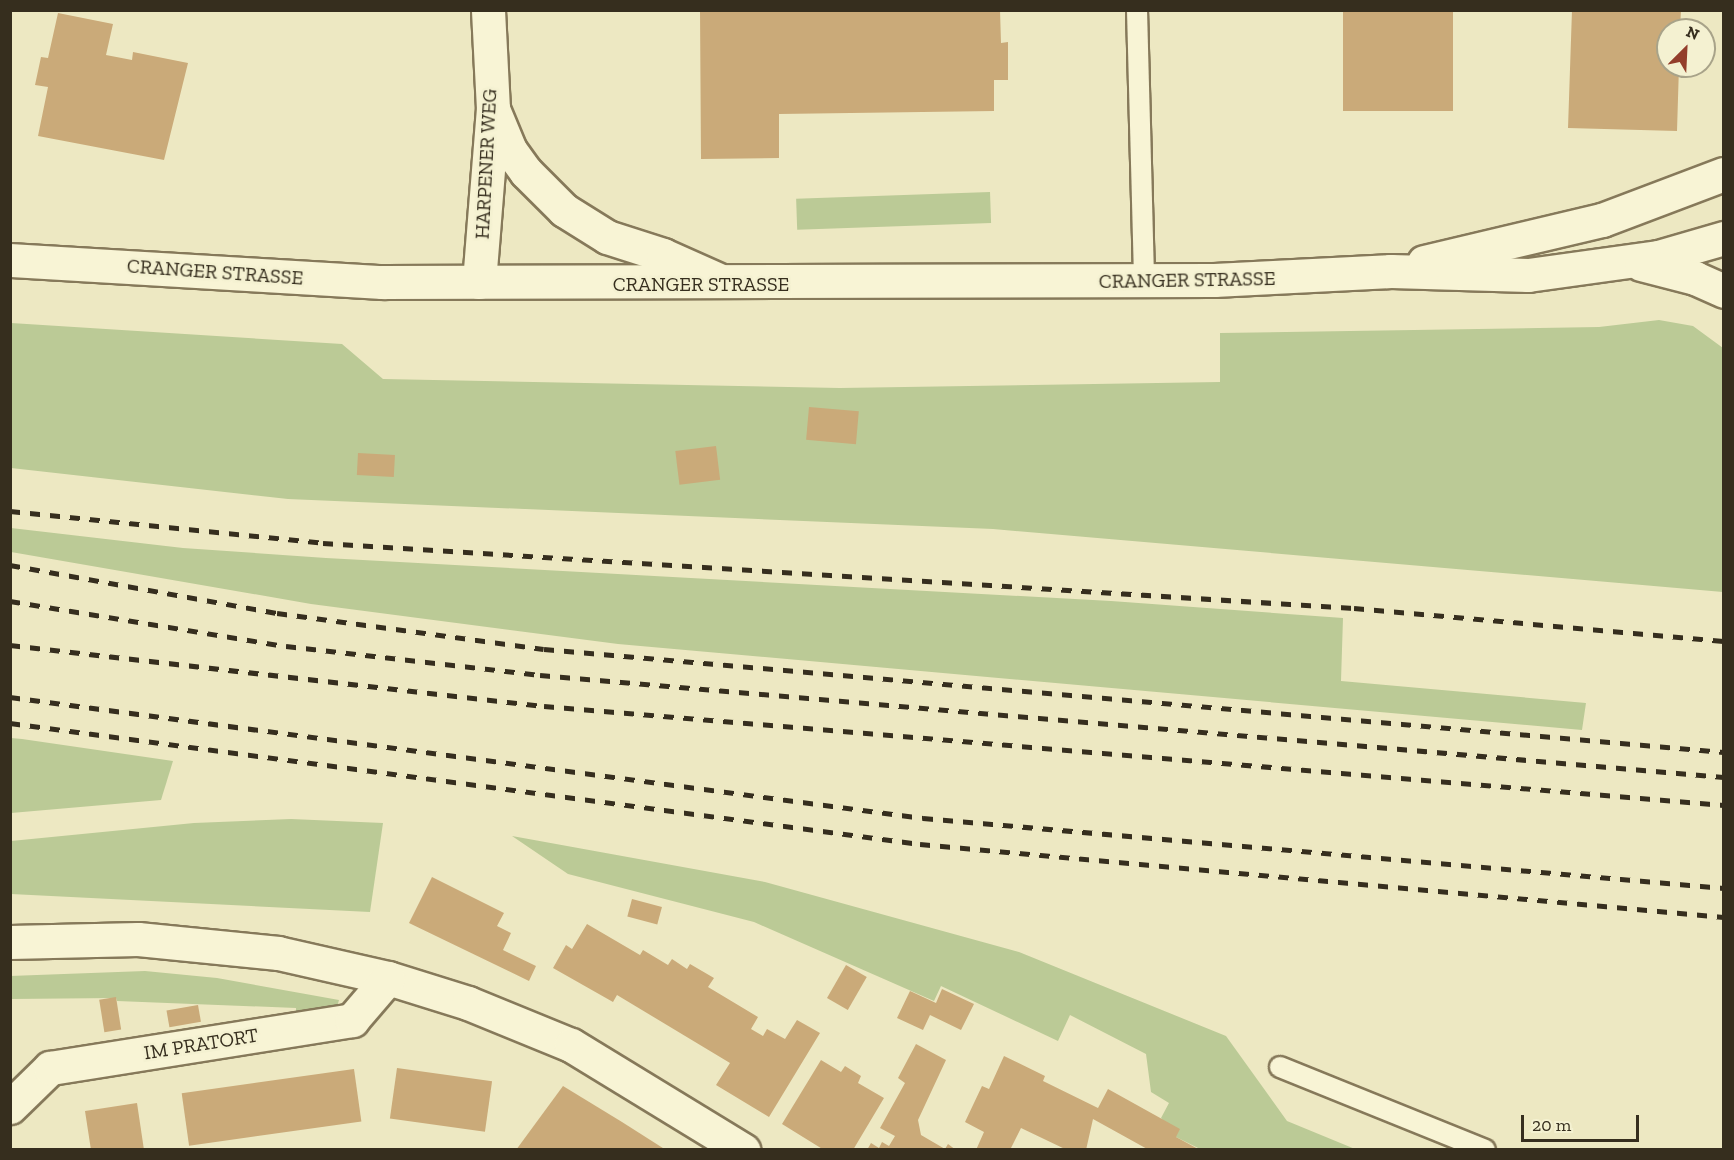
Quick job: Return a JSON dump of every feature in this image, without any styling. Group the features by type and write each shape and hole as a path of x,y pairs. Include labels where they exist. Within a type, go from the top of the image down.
{"street":[{"name":"HARPENER WEG","path":"479,282 493,109 488,10"},
{"path":"493,109 510,150 526,172 564,210 607,237 663,255 727,284"},
{"name":"CRANGER STRASSE","path":"1391,271 1514,238 1602,220 1724,174"},
{"name":"CRANGER STRASSE","path":"10,260 282,278 479,282 727,284 1294,279 1391,271 1528,275 1634,262 1724,238"},
{"path":"1634,262 1683,274 1724,291"},
{"path":"10,942 138,939 278,953 388,978 468,1003 572,1045 743,1149"},
{"name":"IM PRATORT","path":"10,1107 50,1068 352,1020 388,978"}],"lane":[{"path":"1137,10 1144,280"},
{"path":"1280,1067 1485,1149"}],"green space":[{"path":"990,192 991,223 797,230 796,199"},
{"path":"1659,320 1693,326 1723,348 1723,592 993,529 288,499 11,468 11,323 342,344 383,379 840,388 1220,382 1220,333 1599,327"},
{"path":"11,528 183,548 326,558 1111,601 1343,618 1341,681 1586,703 1582,730 618,644 311,604 11,552"},
{"path":"11,738 173,761 161,800 11,813"},
{"path":"291,819 383,823 370,912 11,894 11,841 194,823"},
{"path":"512,836 765,882 1019,952 1226,1036 1287,1121 1355,1149 1200,1149 1176,1137 1161,1118 1169,1103 1151,1092 1146,1054 1070,1015 1058,1041 941,986 934,1001 754,922 568,874"},
{"path":"145,971 217,978 339,1000 337,1007 296,1013 296,1008 117,1001 116,998 11,999 10,976"}],"building":[{"path":"700,10 1000,10 1001,43 1008,42 1008,80 994,80 994,111 779,114 779,158 701,159"},
{"path":"1343,10 1453,10 1453,111 1343,111"},
{"path":"1572,10 1681,10 1681,18 1656,18 1656,78 1679,78 1677,131 1568,128"},
{"path":"58,13 113,24 106,55 132,60 133,52 188,63 164,160 38,136 48,87 35,85 41,57 48,58"},
{"path":"809,407 859,411 856,444 806,440"},
{"path":"716,446 720,480 679,485 675,451"},
{"path":"358,453 395,455 394,477 357,475"},
{"path":"432,877 504,913 497,926 511,933 503,950 536,966 529,981 409,923"},
{"path":"632,899 662,907 657,924 627,916"},
{"path":"587,924 640,955 643,950 668,965 672,959 687,969 690,964 714,978 708,987 758,1017 751,1029 763,1036 767,1029 785,1039 797,1020 820,1033 769,1117 716,1085 730,1063 617,995 613,1002 553,968 566,945 572,949"},
{"path":"846,965 867,977 848,1010 827,998"},
{"path":"942,989 974,1004 961,1030 930,1015 923,1030 897,1018 910,991 936,1003"},
{"path":"116,997 121,1030 104,1032 99,1000"},
{"path":"198,1005 201,1022 169,1027 166,1011"},
{"path":"916,1044 946,1060 918,1120 921,1135 945,1149 948,1144 956,1150 867,1150 871,1143 879,1148 882,1142 889,1146 895,1136 880,1128 905,1083 898,1078"},
{"path":"1004,1056 1045,1076 1043,1081 1098,1108 1108,1089 1180,1129 1176,1137 1200,1150 1149,1150 1093,1119 1086,1150 1067,1150 1021,1128 1010,1150 976,1150 984,1132 965,1122 982,1086 989,1089"},
{"path":"821,1060 841,1072 845,1066 861,1076 858,1083 884,1098 853,1150 824,1150 782,1124"},
{"path":"397,1068 492,1081 485,1132 390,1119"},
{"path":"354,1069 361,1121 189,1146 182,1093"},
{"path":"563,1086 622,1122 666,1150 516,1150"},
{"path":"137,1103 144,1150 91,1150 85,1111"}],"railway":[{"path":"10,511 323,543 1354,608 1724,641"},
{"path":"10,565 277,613 544,649 1724,752"},
{"path":"10,601 286,646 540,675 1724,777"},
{"path":"10,645 544,706 1724,805"},
{"path":"10,697 923,818 1724,888"},
{"path":"10,723 920,844 1724,917"}]}
